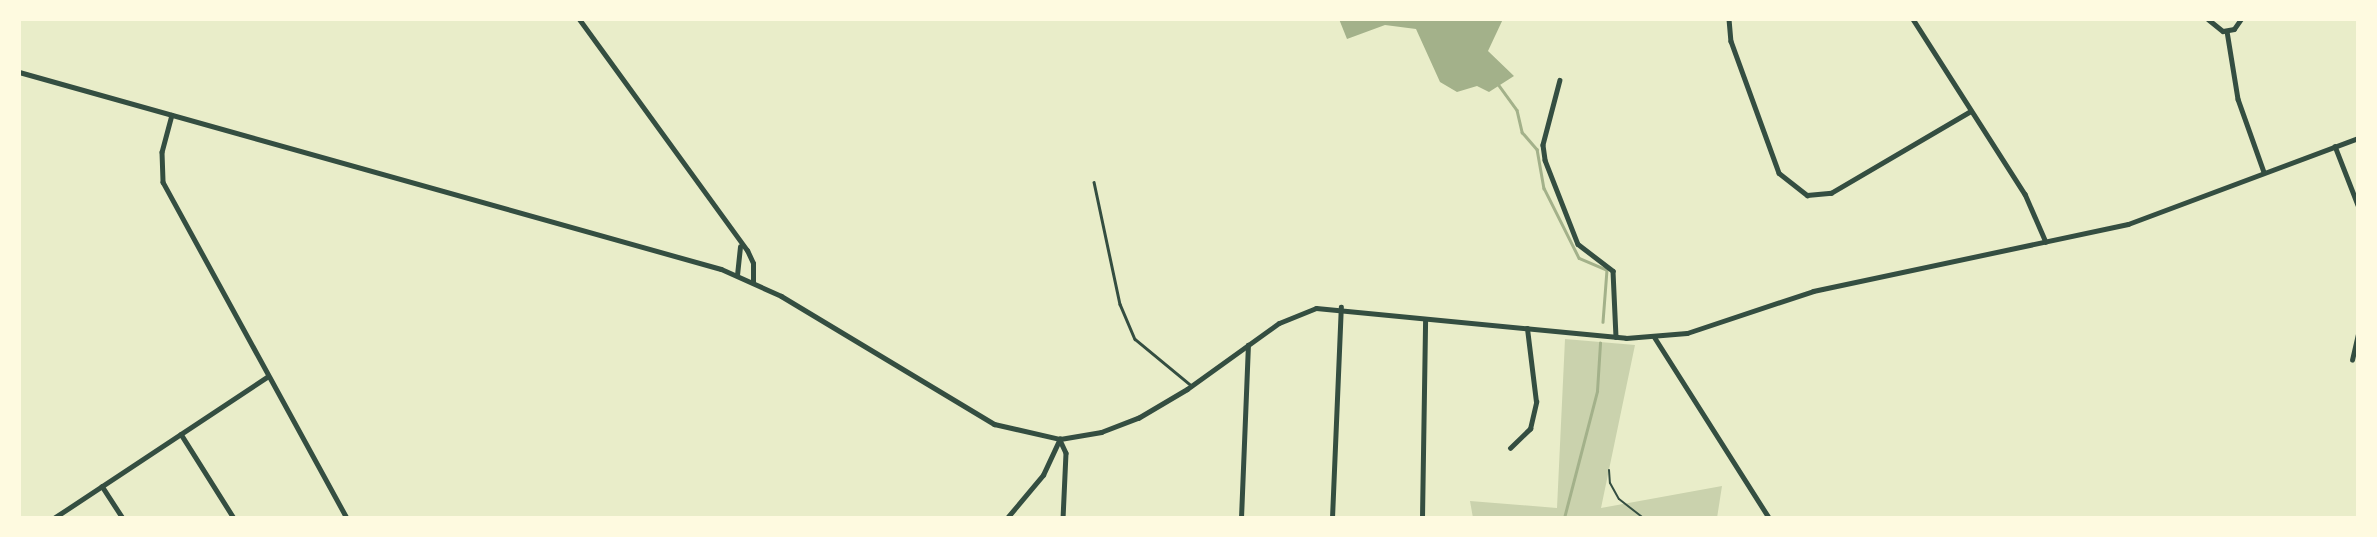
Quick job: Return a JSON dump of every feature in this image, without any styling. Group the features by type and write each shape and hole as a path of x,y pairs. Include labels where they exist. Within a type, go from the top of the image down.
{"street":[{"path":"579,19 740,243 753,263 753,281"},
{"path":"1728,19 1731,41 1779,173 1807,195 1831,193 1972,111"},
{"path":"1913,19 2033,209 2046,243"},
{"path":"2208,19 2216,29 2227,31"},
{"path":"2227,31 2241,19"},
{"path":"2227,31 2238,99 2264,172"},
{"path":"19,72 737,275 753,281 994,424 1060,439 1124,424 1192,386 1292,317 1317,308 1341,307 1425,320 1616,337 1654,337 1704,329 1813,291 2128,224 2358,138"},
{"path":"1560,80 1543,145 1545,160 1578,244 1613,271 1616,337"},
{"path":"172,115 162,152 163,182 267,377 347,518"},
{"path":"2334,146 2358,205"},
{"path":"737,275 740,243"},
{"path":"1332,518 1341,307"},
{"path":"1422,518 1425,320"},
{"path":"1510,448 1531,429 1536,402 1527,329"},
{"path":"2352,360 2358,334"},
{"path":"1654,337 1770,517"},
{"path":"1241,518 1248,345"},
{"path":"54,518 267,377"},
{"path":"181,434 234,518"},
{"path":"1007,518 1042,475 1060,439"},
{"path":"1060,439 1066,453 1063,518"},
{"path":"102,486 123,518"}],"lane":[{"path":"1094,182 1120,304 1135,339 1192,386"}],"path":[{"path":"1609,470 1610,483 1622,503 1643,518"}],"shaded area":[{"path":"1339,19 1503,19 1488,51 1514,76 1489,92 1477,86 1457,92 1440,82 1416,29 1385,25 1347,39"},
{"path":"1565,339 1635,345 1601,508 1722,486 1717,518 1473,518 1470,501 1557,508"}],"waterway":[{"path":"1498,84 1517,110 1522,132 1537,149 1544,188 1579,258 1607,270 1603,322"},
{"path":"1564,518 1597,391 1600,343"}]}
